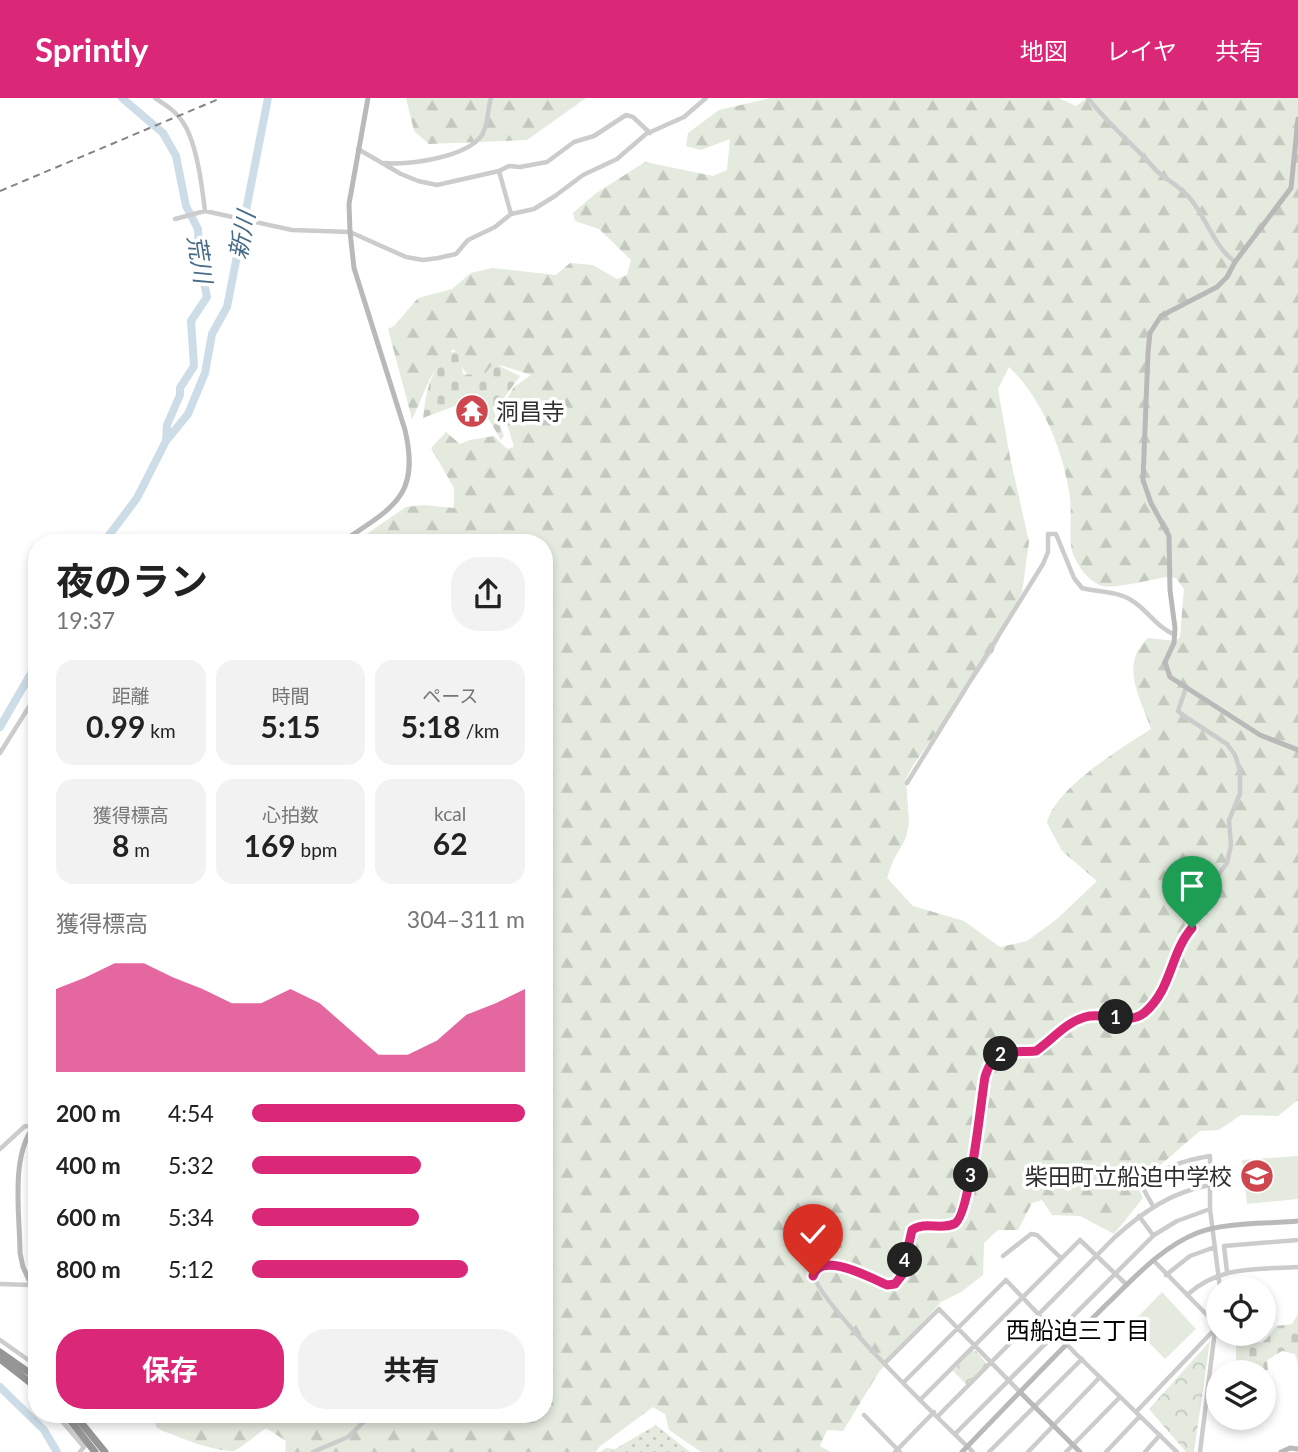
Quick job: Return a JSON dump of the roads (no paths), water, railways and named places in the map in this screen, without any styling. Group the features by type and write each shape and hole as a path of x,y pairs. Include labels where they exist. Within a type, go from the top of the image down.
{"highway":[{"path":"0,1352 28,1372"},
{"path":"0,1359 28,1381"},
{"path":"72,1423 96,1452"},
{"path":"81,1423 105,1452"}],"street":[{"path":"155,98 172,108 185,125 196,161 204,212"},
{"path":"353,534 396,503 407,483 410,462 405,430 354,268 349,204 368,98"},
{"path":"381,162 390,164 429,159 468,148 483,132 491,98"},
{"path":"176,218 204,212 304,232 350,232 406,257 430,260 456,254 468,240 495,227 511,214 534,209 583,175 617,159 650,133 684,117 706,98"},
{"path":"1088,98 1107,122 1158,172 1177,184 1190,198 1205,218 1215,240 1228,258 1235,262"},
{"path":"358,149 418,181 438,185 499,171 509,166 520,167 547,162 574,142 594,136 626,115 633,117 650,133"},
{"path":"1298,119 1291,188 1235,262 1227,277 1217,287 1161,316 1150,333 1143,480 1151,503 1169,536 1170,590 1175,635 1165,662 1170,677 1261,735 1298,750"},
{"path":"499,171 511,214"},
{"path":"906,783 1043,564 1048,552 1048,534 1056,534 1074,578 1082,588 1124,596 1159,626 1175,635"},
{"path":"974,1452 885,1363 828,1299 814,1279 813,1273 816,1268 825,1264 835,1265 887,1285 897,1282 903,1269 912,1230 921,1225 954,1224 959,1220 968,1190 983,1086 989,1065 1003,1052 1036,1051 1062,1028 1087,1016 1139,1016 1161,994 1182,942 1201,916 1206,891 1227,863 1231,845 1229,820 1240,794 1240,769 1227,744 1180,713 1179,705 1186,688"},
{"path":"0,752 28,708"},
{"path":"0,1149 28,1126"},
{"path":"28,1135 19,1161 20,1252 28,1282"},
{"path":"1153,1206 1144,1190 1160,1172 1185,1161 1210,1156 1210,1209 1219,1275"},
{"path":"864,1415 898,1451 1139,1216 1183,1192 1210,1185"},
{"path":"955,1434 1153,1235 1177,1221 1210,1209"},
{"path":"1139,1216 1153,1235"},
{"path":"962,1452 1127,1285 1184,1238 1212,1228 1298,1221"},
{"path":"1003,1256 1031,1234 1037,1235 1061,1258"},
{"path":"921,1399 1021,1296 1080,1240 1127,1285"},
{"path":"1227,1272 1224,1246 1298,1240"},
{"path":"1166,1275 1190,1256 1215,1247"},
{"path":"1154,1261 1206,1314"},
{"path":"1187,1295 1204,1280 1227,1272 1298,1267"},
{"path":"904,1382 1006,1280 1177,1452"},
{"path":"0,1284 28,1285"},
{"path":"885,1363 939,1309 1080,1452"},
{"path":"1106,1452 1206,1339"},
{"path":"0,1340 28,1360"},
{"path":"1200,1452 1213,1346"},
{"path":"989,1452 1082,1359"},
{"path":"1028,1452 1100,1377"},
{"path":"1066,1452 1120,1397"},
{"path":"64,1423 84,1447 80,1452"},
{"path":"313,1452 348,1437 363,1423"},
{"path":"1145,1452 1160,1435"},
{"path":"1281,1452 1290,1448 1298,1449"}],"waterway":[{"name":"荒川","path":"110,534 137,498 166,441 167,425 180,395 180,388 194,366 191,321 207,297 199,258 198,229 186,206 176,156 163,133 122,98"},
{"name":"新川","path":"166,441 188,414 205,373 212,334 227,307 268,98"},
{"name":"荒川","path":"0,727 28,679"},
{"name":"荒川","path":"0,1387 28,1414"},
{"name":"荒川","path":"37,1423 57,1452"}],"railway":[{"path":"0,191 221,98"}],"place":[{"name":"洞昌寺","path":"472,411"},
{"name":"柴田町立船迫中学校","path":"1257,1176"}],"district":[{"name":"西船迫三丁目","path":"1078,1329"}]}
